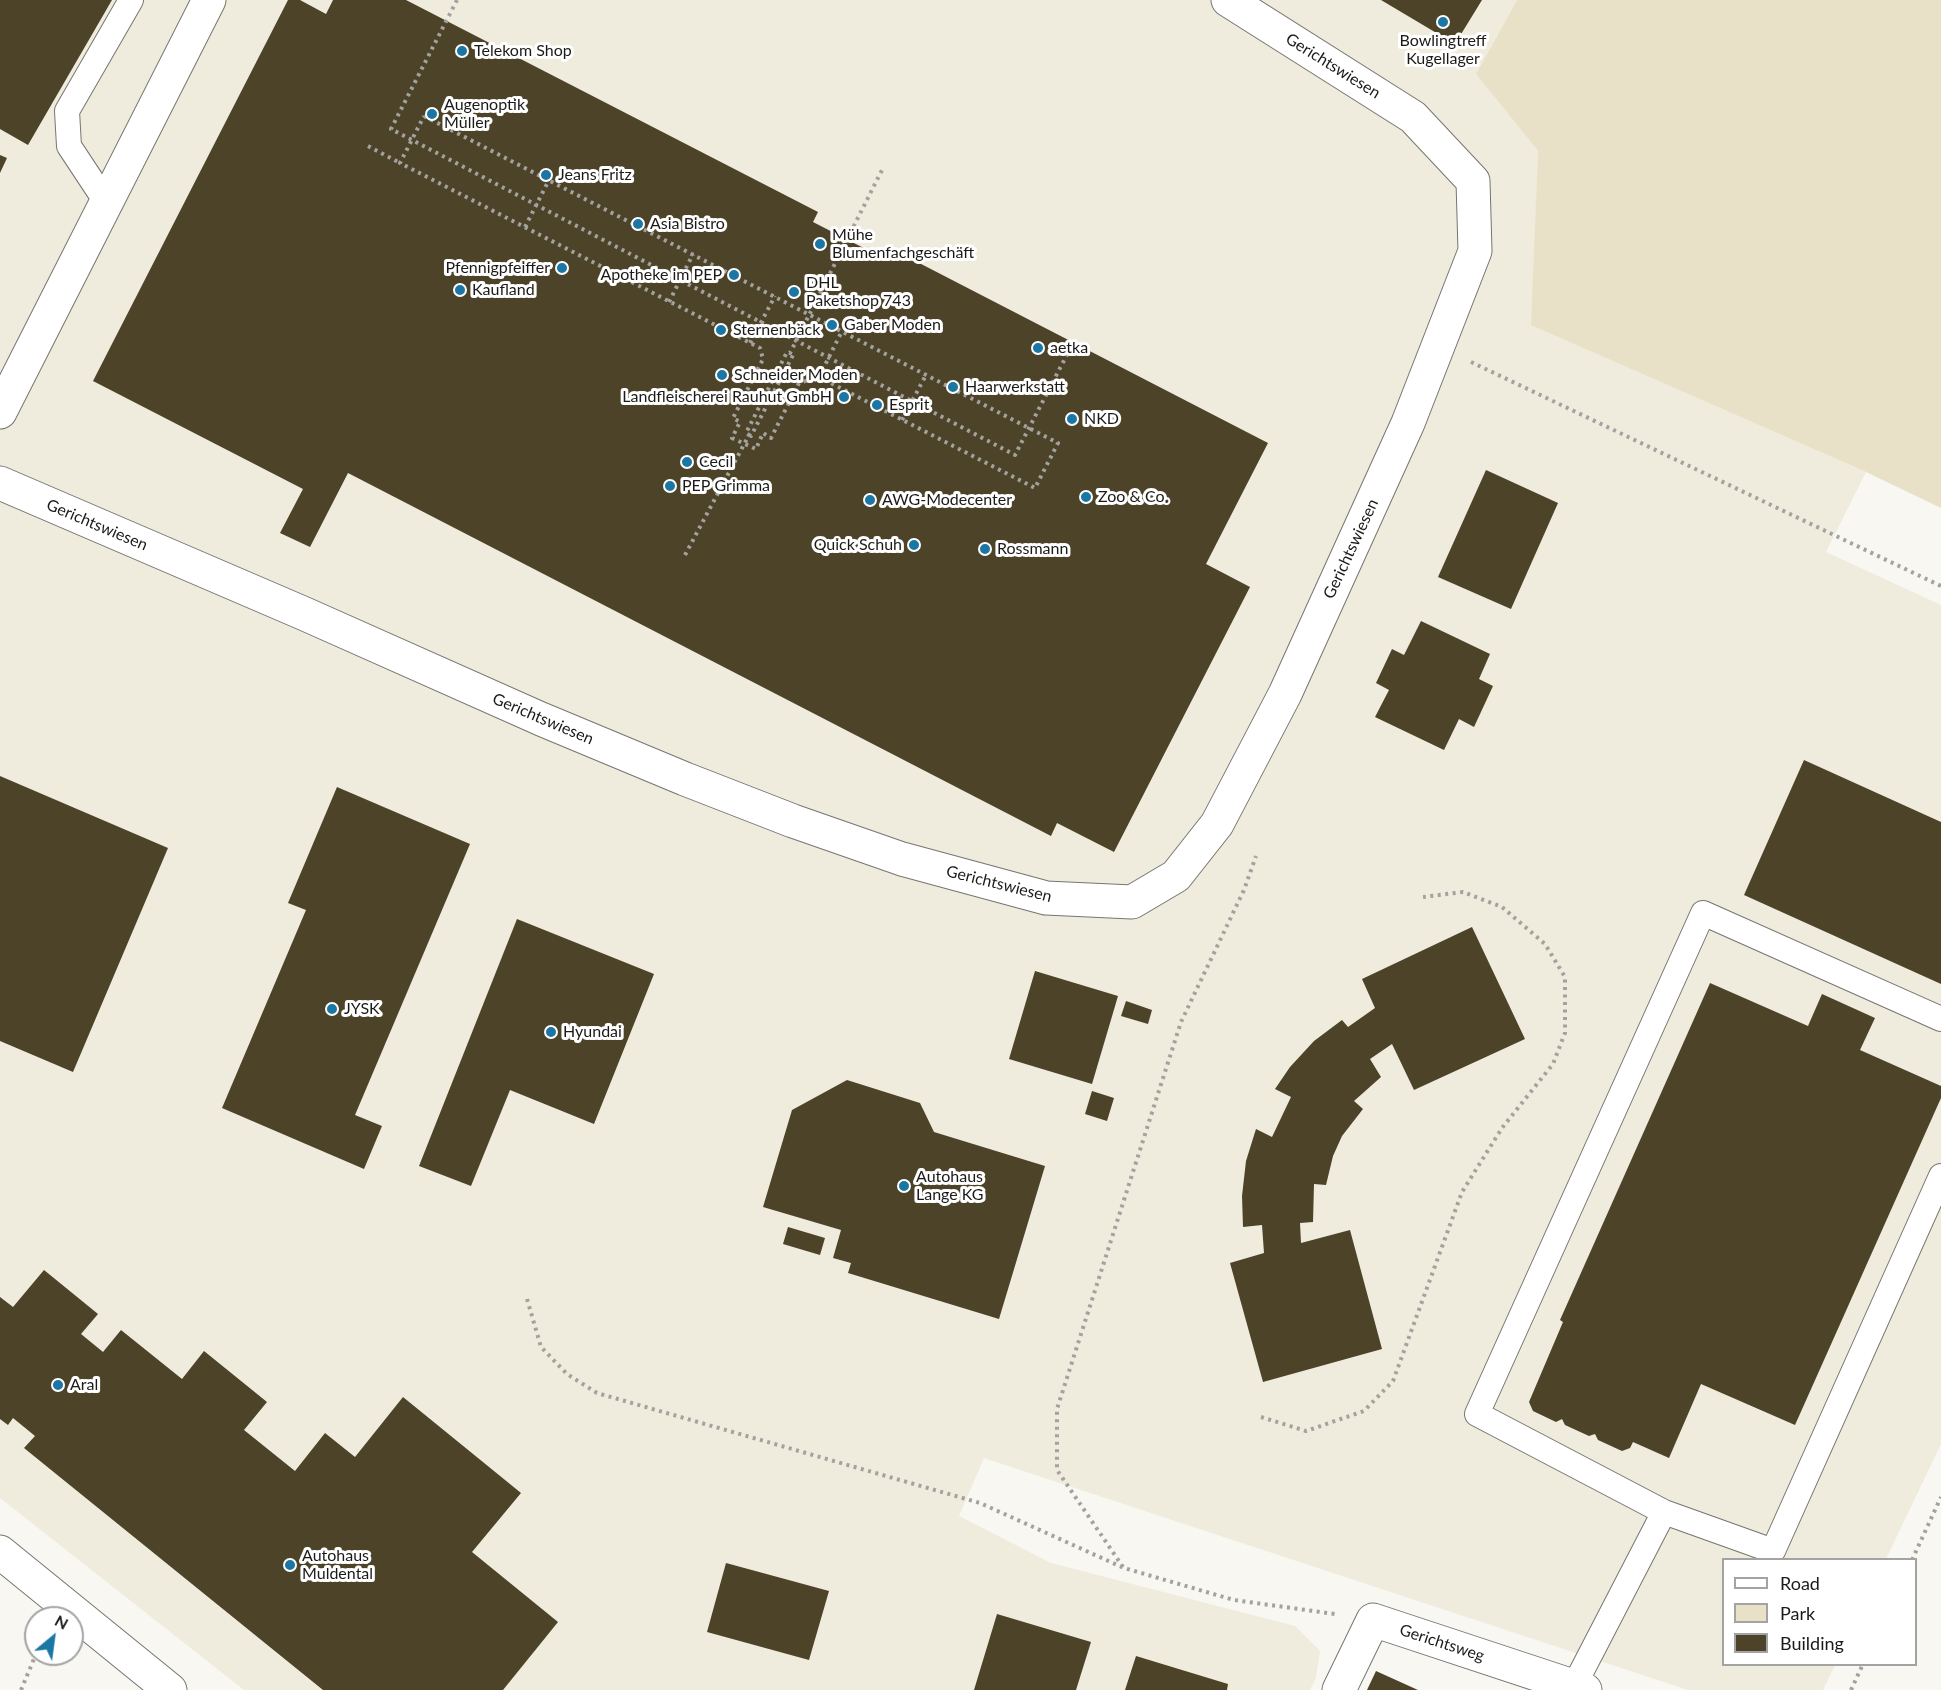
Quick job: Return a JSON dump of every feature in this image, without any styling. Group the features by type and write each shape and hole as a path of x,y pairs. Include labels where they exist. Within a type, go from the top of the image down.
{"street":[{"path":"0,412 210,0"},
{"name":"Gerichtswiesen","path":"0,483 685,780 793,821 902,859 1046,898 1132,902 1176,876 1216,824 1285,694 1408,423 1475,251 1473,181 1413,117 1228,0"},
{"path":"0,1552 170,1690"},
{"path":"1339,1690 1373,1620"},
{"name":"Gerichtsweg","path":"1373,1620 1580,1688"}],"lane":[{"path":"106,202 69,146 67,111 130,0"},
{"path":"1941,1019 1703,913 1477,1414 1664,1512 1773,1551 1941,1176"},
{"path":"1580,1688 1664,1512"}],"path":[{"path":"458,0 391,129 1015,454 1073,343"},
{"path":"368,146 400,163 669,302 760,348 763,359 733,418 740,422 732,438 756,449 763,434 771,438 799,383 819,377 1035,488 1058,443 424,116 400,163"},
{"path":"685,555 749,435 746,433 787,352 790,353 882,170"},
{"path":"525,227 549,180"},
{"path":"669,302 693,254"},
{"path":"750,343 775,297"},
{"path":"819,377 842,331"},
{"path":"1437,346 1941,586"},
{"path":"902,420 926,375"},
{"path":"1124,1568 1057,1470 1057,1409 1181,1023 1244,890 1256,856"},
{"path":"1261,1418 1306,1431 1364,1411 1393,1381 1462,1192 1502,1128 1553,1064 1565,1033 1565,977 1545,944 1502,907 1463,892 1423,897"},
{"path":"527,1299 541,1347 567,1374 597,1392 980,1503 1124,1568 1234,1600 1373,1620"},
{"path":"1913,1558 1941,1497"},
{"path":"21,1690 31,1666"},
{"path":"1851,1690 1863,1666"}],"shaded area":[{"path":"0,0 1517,0 1476,74 1538,151 1532,325 1866,472 1826,552 1941,605 1941,1444 1886,1558 1722,1558 1722,1666 1835,1666 1823,1690 1688,1690 984,1458 959,1516 1051,1563 1295,1626 1320,1651 1316,1677 1310,1690 244,1690 0,1498"}],"green space":[{"path":"1517,0 1941,0 1941,508 1866,472 1531,325 1538,151 1476,74"}],"building":[{"path":"0,0 112,0 28,145 0,129"},
{"path":"288,0 300,0 326,14 333,0 406,0 818,212 813,222 889,261 894,250 1268,443 1206,564 1250,587 1114,852 1057,823 1051,836 348,473 310,547 280,533 303,489 93,381"},
{"name":"Bowlingtreff Kugellager","path":"1381,0 1482,0 1455,44"},
{"path":"0,155 7,158 0,173"},
{"path":"1486,470 1558,503 1511,609 1438,577"},
{"path":"1421,621 1490,654 1479,679 1493,686 1474,727 1459,719 1444,750 1375,717 1389,690 1376,683 1392,649 1404,655"},
{"path":"1804,760 1941,822 1941,984 1744,895"},
{"path":"0,776 168,848 73,1072 0,1041"},
{"name":"JYSK","path":"337,787 470,844 355,1115 382,1126 364,1169 222,1108 306,910 288,903"},
{"name":"Hyundai","path":"517,919 654,974 594,1124 510,1090 471,1186 419,1166"},
{"path":"1472,927 1525,1039 1414,1090 1392,1044 1370,1059 1381,1077 1354,1101 1363,1109 1342,1136 1333,1156 1326,1185 1314,1184 1313,1222 1300,1223 1301,1243 1350,1230 1382,1349 1263,1382 1230,1263 1264,1253 1262,1225 1243,1227 1242,1196 1246,1161 1256,1129 1272,1137 1291,1097 1275,1089 1290,1067 1314,1041 1342,1020 1348,1027 1375,1008 1362,979"},
{"path":"1035,971 1118,996 1092,1084 1009,1059"},
{"path":"1710,983 1808,1026 1822,994 1875,1018 1860,1050 1941,1086 1941,1098 1795,1425 1701,1384 1669,1458 1633,1442 1630,1448 1622,1451 1598,1440 1595,1434 1589,1436 1565,1425 1562,1419 1556,1422 1533,1411 1529,1402 1563,1322 1560,1320"},
{"path":"1126,1001 1152,1010 1148,1024 1121,1016"},
{"name":"Autohaus Lange KG","path":"847,1080 920,1103 934,1132 1045,1166 999,1319 848,1273 851,1263 833,1258 841,1230 763,1207 792,1110"},
{"path":"1092,1091 1114,1098 1107,1121 1085,1114"},
{"path":"788,1227 825,1238 820,1255 783,1244"},
{"name":"Autohaus Muldental","path":"44,1270 98,1314 81,1334 103,1352 121,1330 182,1379 204,1351 267,1402 244,1430 295,1471 325,1433 355,1457 403,1397 521,1493 472,1552 558,1622 503,1690 323,1690 24,1448 35,1436 13,1418 8,1425 0,1419 0,1297 13,1307"},
{"path":"726,1563 829,1591 809,1660 707,1632"},
{"path":"997,1614 1091,1642 1076,1690 974,1690"},
{"path":"1136,1656 1228,1684 1227,1690 1125,1690"},
{"path":"1376,1671 1418,1690 1367,1690"}],"place":[{"name":"Bowlingtreff Kugellager","path":"1443,22"},
{"name":"Telekom Shop","path":"462,51"},
{"name":"Augenoptik Müller","path":"432,114"},
{"name":"Jeans Fritz","path":"546,175"},
{"name":"Asia Bistro","path":"638,224"},
{"name":"Mühe Blumenfachgeschäft","path":"820,244"},
{"name":"Pfennigpfeiffer","path":"562,268"},
{"name":"Apotheke im PEP","path":"734,275"},
{"name":"Kaufland","path":"460,290"},
{"name":"DHL Paketshop 743","path":"794,292"},
{"name":"Gaber Moden","path":"832,325"},
{"name":"Sternenbäck","path":"721,330"},
{"name":"aetka","path":"1038,348"},
{"name":"Schneider Moden","path":"722,375"},
{"name":"Haarwerkstatt","path":"953,387"},
{"name":"Landfleischerei Rauhut GmbH","path":"844,397"},
{"name":"Esprit","path":"877,405"},
{"name":"NKD","path":"1072,419"},
{"name":"Cecil","path":"687,462"},
{"name":"PEP Grimma","path":"670,486"},
{"name":"Zoo & Co.","path":"1086,497"},
{"name":"AWG-Modecenter","path":"870,500"},
{"name":"Quick Schuh","path":"914,545"},
{"name":"Rossmann","path":"985,549"},
{"name":"JYSK","path":"332,1009"},
{"name":"Hyundai","path":"551,1032"},
{"name":"Autohaus Lange KG","path":"904,1186"},
{"name":"Aral","path":"58,1385"},
{"name":"Autohaus Muldental","path":"290,1565"}]}
